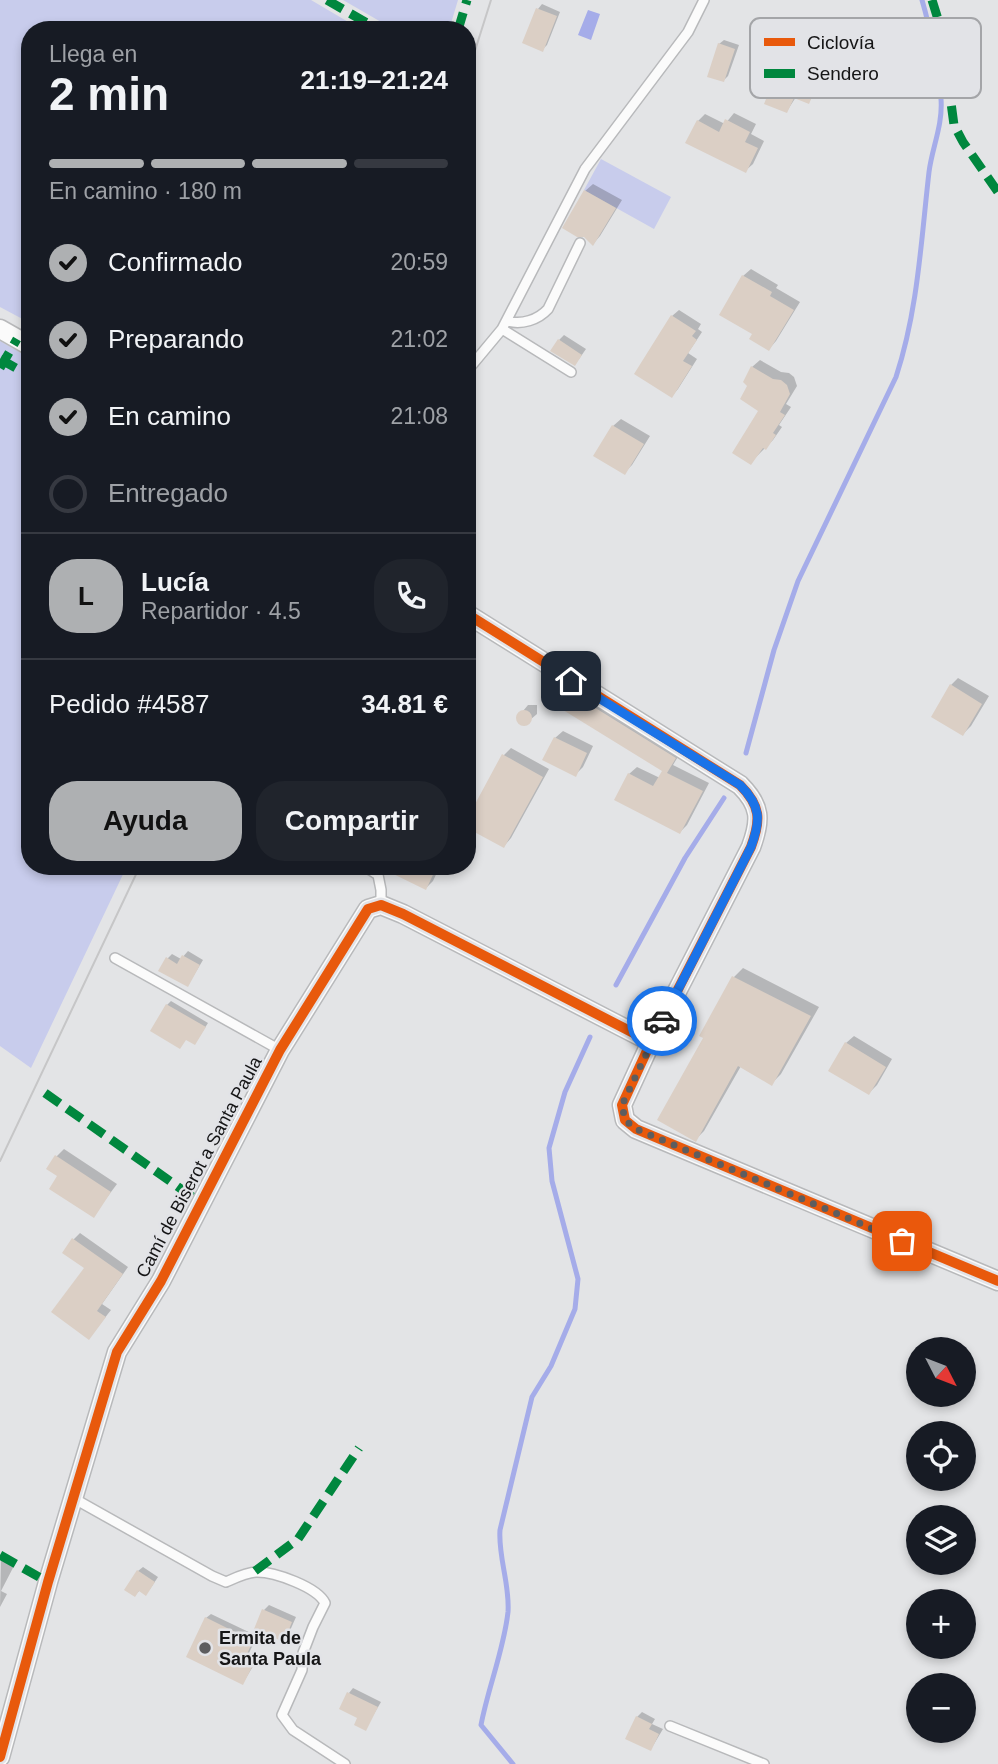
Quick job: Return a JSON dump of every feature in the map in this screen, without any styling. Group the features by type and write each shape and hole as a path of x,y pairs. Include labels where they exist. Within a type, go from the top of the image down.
{"street":[{"path":"0,329 21,341"},
{"path":"476,620 740,785 753,801 759,816 751,847 651,1042 622,1105 625,1120 636,1129 998,1282"},
{"path":"381,905 651,1042"},
{"name":"Camí de Biserot a Santa Paula","path":"0,1757 117,1352 160,1280 280,1050 368,909 381,905"}],"lane":[{"path":"476,360 504,325 585,169 688,32 704,0"},
{"path":"504,325 540,318 548,309 580,243"},
{"path":"504,325 571,372"},
{"path":"378,875 381,905"},
{"path":"115,958 280,1050"},
{"path":"73,1498 226,1582 254,1572 278,1574 321,1594 326,1603 313,1627 303,1653 302,1670 282,1715 293,1730 345,1764"},
{"path":"670,1726 764,1764"}],"shaded area":[{"path":"0,0 311,0 347,21 21,21 21,318 0,307"},
{"path":"343,0 458,0 452,21 379,21"},
{"path":"601,159 671,197 654,229 584,190"},
{"path":"0,341 21,353 21,875 123,875 31,1068 0,1046"}],"water":[{"path":"588,10 600,14 591,40 578,35"}],"building":[{"path":"536,8 557,16 543,52 522,43"},
{"path":"718,43 735,49 724,82 707,77"},
{"path":"766,98 794,98 787,113 764,104"},
{"path":"794,98 812,98 809,104"},
{"path":"725,119 750,132 745,142 758,148 746,173 685,143 697,120 719,132"},
{"path":"584,190 616,208 593,246 584,237 577,237 562,228"},
{"path":"742,275 772,292 770,296 794,310 769,351 749,339 752,334 719,315"},
{"path":"671,315 696,331 692,336 697,340 683,361 692,366 672,398 634,374"},
{"path":"558,339 582,355 575,366 550,351"},
{"path":"751,366 773,379 781,380 787,385 790,394 780,412 785,415 773,433 776,435 751,465 732,453 758,411 740,399 747,386 743,382"},
{"path":"612,425 644,444 625,475 593,456"},
{"path":"552,681 676,758 667,773 703,791 680,834 614,800 628,773 653,786 662,771 542,697"},
{"path":"950,684 982,704 963,736 931,717"},
{"path":"524,710 530,712 530,724 524,726 518,724 516,718 518,712"},
{"path":"554,737 587,753 576,777 542,760"},
{"path":"502,754 543,777 504,848 476,833 476,802"},
{"path":"395,875 433,875 426,890"},
{"path":"182,955 200,965 188,987 158,971 166,957 177,964"},
{"path":"732,976 811,1016 772,1086 738,1066 696,1142 657,1120 703,1038 699,1036"},
{"path":"166,1004 206,1027 195,1045 186,1040 180,1049 150,1031"},
{"path":"845,1042 886,1067 869,1095 828,1071"},
{"path":"55,1155 111,1192 94,1218 49,1189 57,1176 46,1169"},
{"path":"72,1238 123,1274 97,1311 106,1317 89,1340 51,1312 84,1268 62,1253"},
{"path":"137,1570 155,1582 146,1596 139,1591 135,1597 124,1590"},
{"path":"262,1609 292,1622 284,1642 254,1629"},
{"path":"205,1617 253,1641 245,1658 254,1663 243,1685 186,1657"},
{"path":"347,1692 378,1707 366,1731 354,1725 357,1718 339,1709"},
{"path":"636,1716 652,1724 649,1729 659,1734 651,1751 625,1739"}],"waterway":[{"path":"922,0 927,18"},
{"path":"746,753 774,650 798,581 896,377 914,301 929,172 939,127 940,98"},
{"path":"616,985 685,858 724,798"},
{"path":"513,1764 481,1725 508,1612 500,1530 532,1397 551,1366 575,1309 578,1279 552,1181 549,1148 565,1092 590,1037"}],"tram line":[{"path":"476,48 491,0"},
{"path":"0,1161 136,875"}],"marked path":[{"path":"327,0 363,21"},
{"path":"461,21 467,0"},
{"path":"932,0 938,18"},
{"path":"950,98 954,125 998,192"},
{"path":"0,368 17,339"},
{"path":"0,359 21,371"},
{"path":"45,1093 201,1203"},
{"path":"255,1571 298,1539 359,1448"},
{"path":"0,1555 48,1582"}],"cycle path":[{"path":"476,620 740,785 755,807 757,821 751,847 651,1042 622,1105 625,1120 636,1129 998,1281"},
{"path":"0,1757 48,1582 117,1352 161,1281 280,1050 368,909 381,905 403,914 651,1042"}],"way so far":[{"path":"662,1021 622,1105 625,1120 636,1129 902,1241"}],"place":[{"name":"Ermita de Santa Paula","path":"205,1648"}],"route":[{"path":"571,681 740,785 753,801 759,816 751,847 662,1021"}]}
